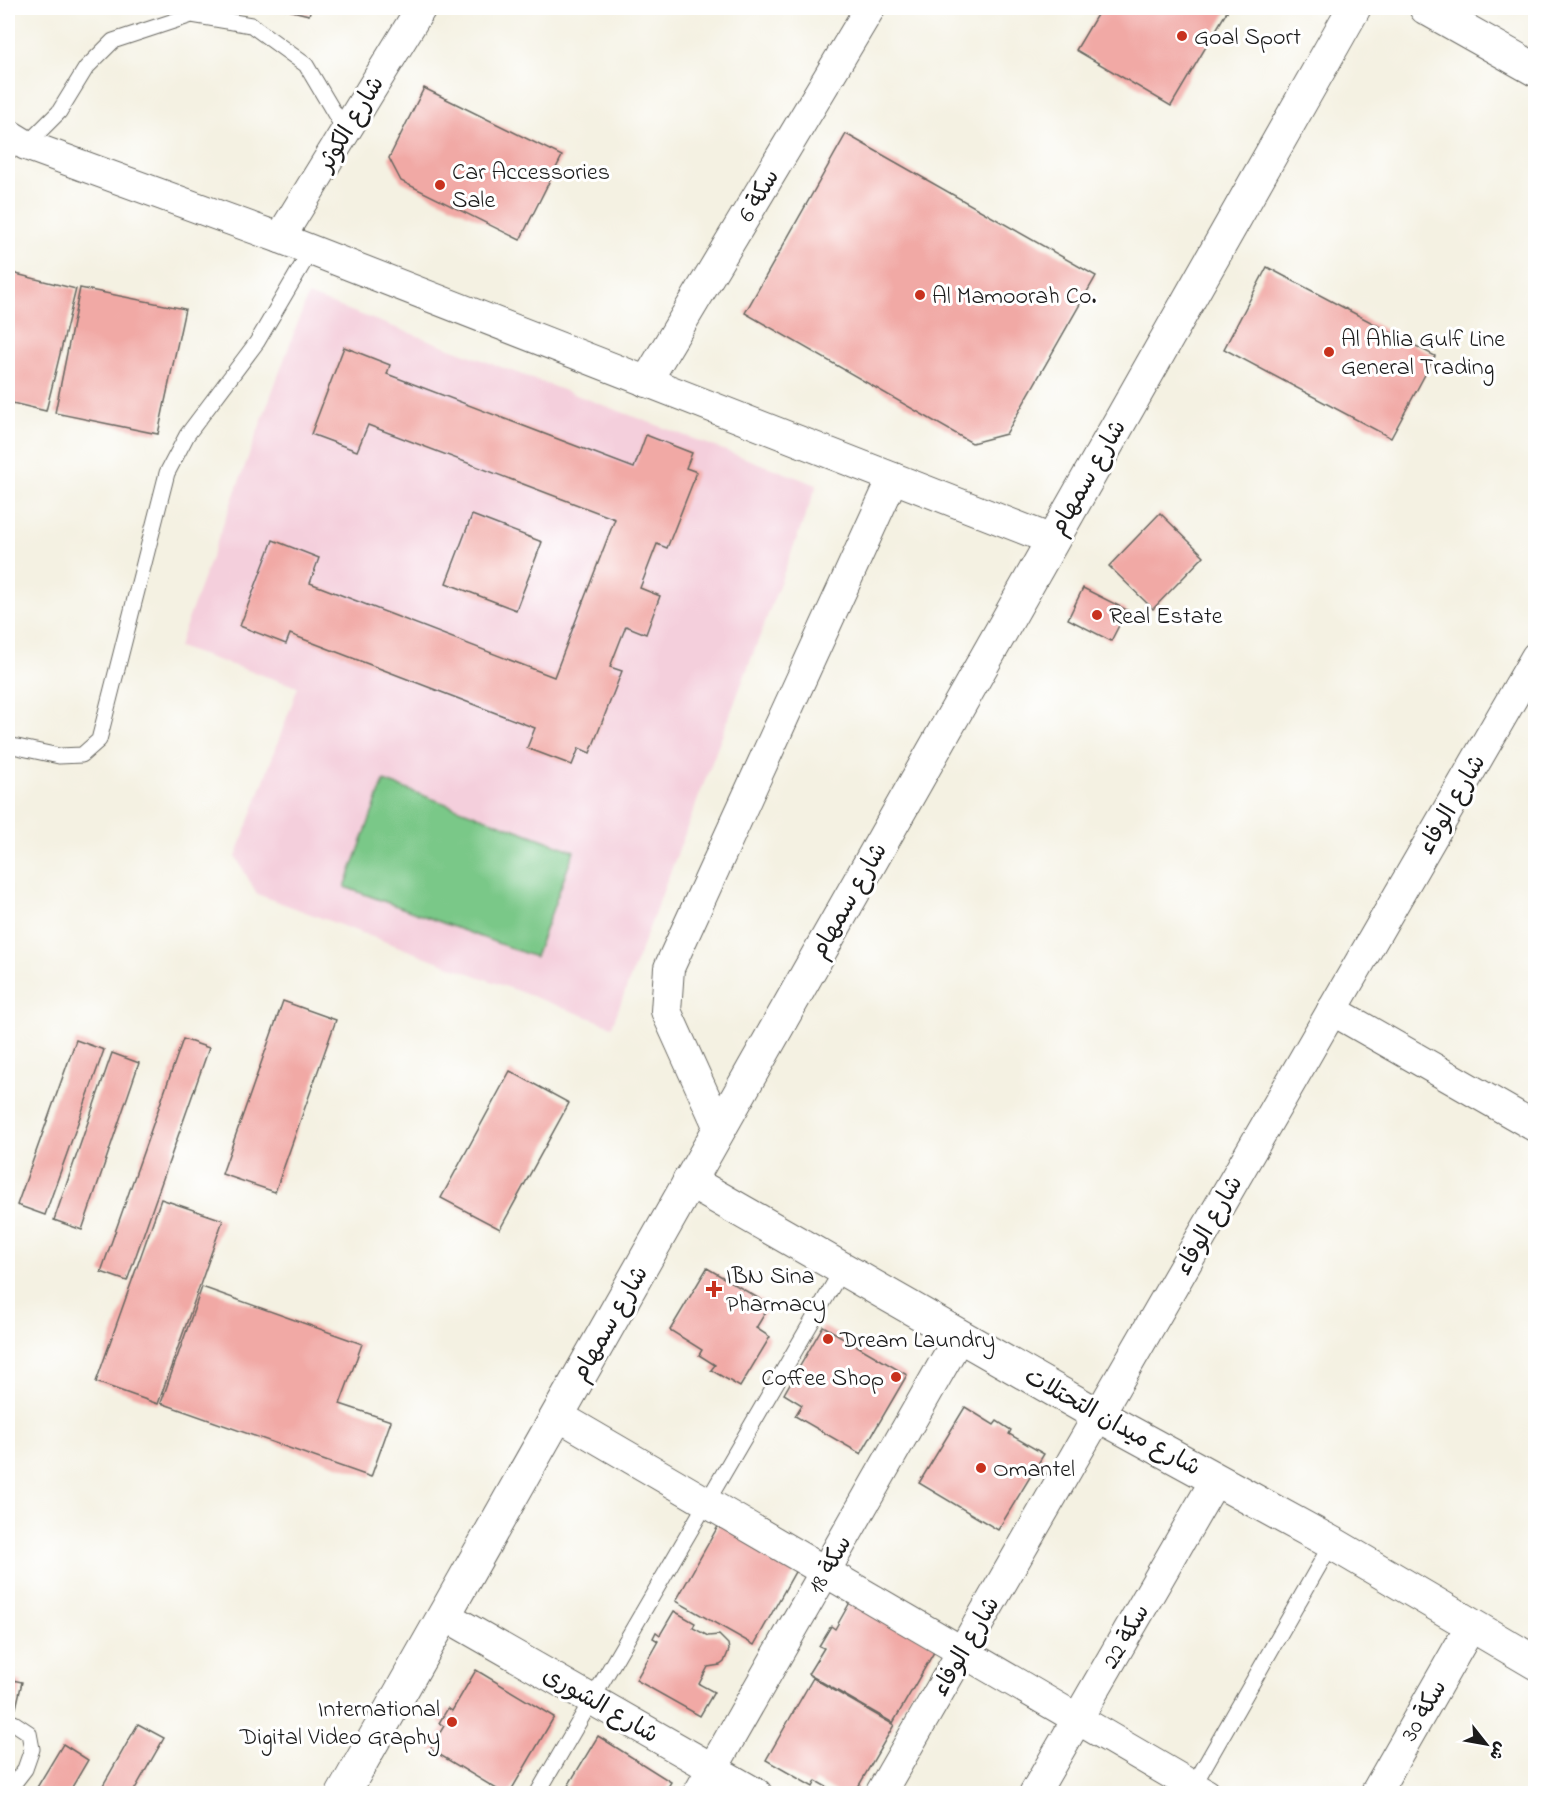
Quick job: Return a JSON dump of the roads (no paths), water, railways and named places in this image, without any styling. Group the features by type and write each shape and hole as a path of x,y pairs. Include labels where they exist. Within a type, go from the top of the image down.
{"street":[{"name":"شارع الكوثر","path":"280,238 421,8"},
{"name":"سكة 6","path":"646,382 870,8"},
{"name":"شارع سمهام","path":"343,1794 1354,8"},
{"path":"1426,8 1536,70"},
{"path":"14,144 280,238 1052,540"},
{"path":"719,1128 666,1011 669,968 893,478"},
{"name":"شارع الوفاء","path":"880,1794 1536,657"},
{"path":"1332,1010 1536,1127"},
{"name":"شارع ميدان التحتلات","path":"689,1181 1098,1415 1332,1543 1536,1663"},
{"name":"سكة 18","path":"698,1794 960,1335"},
{"path":"557,1415 962,1651 1196,1791"},
{"name":"سكة 22","path":"1034,1794 1216,1479"},
{"name":"شارع الشورى","path":"444,1615 757,1794"},
{"name":"سكة 30","path":"1375,1794 1472,1626"}],"lane":[{"path":"14,144 59,112 86,68 113,40 192,15 251,25 306,65 345,131"},
{"path":"8,745 59,756 82,755 99,740 167,473 187,435 257,342 311,250"},
{"path":"537,1794 843,1268"},
{"path":"1196,1791 1332,1543"},
{"path":"8,1721 29,1733 32,1749 26,1769 8,1791"}],"place":[{"name":"Goal Sport","path":"1182,36"},
{"name":"Car Accessories Sale","path":"440,185"},
{"name":"Al Mamoorah Co.","path":"920,295"},
{"name":"Al Ahlia Gulf Line General Trading","path":"1329,352"},
{"name":"Real Estate","path":"1097,615"},
{"name":"IBN Sina Pharmacy","path":"714,1289"},
{"name":"Dream Laundry","path":"828,1339"},
{"name":"Coffee Shop","path":"896,1377"},
{"name":"Omantel","path":"981,1468"},
{"name":"International Digital Video Graphy","path":"452,1722"}]}
